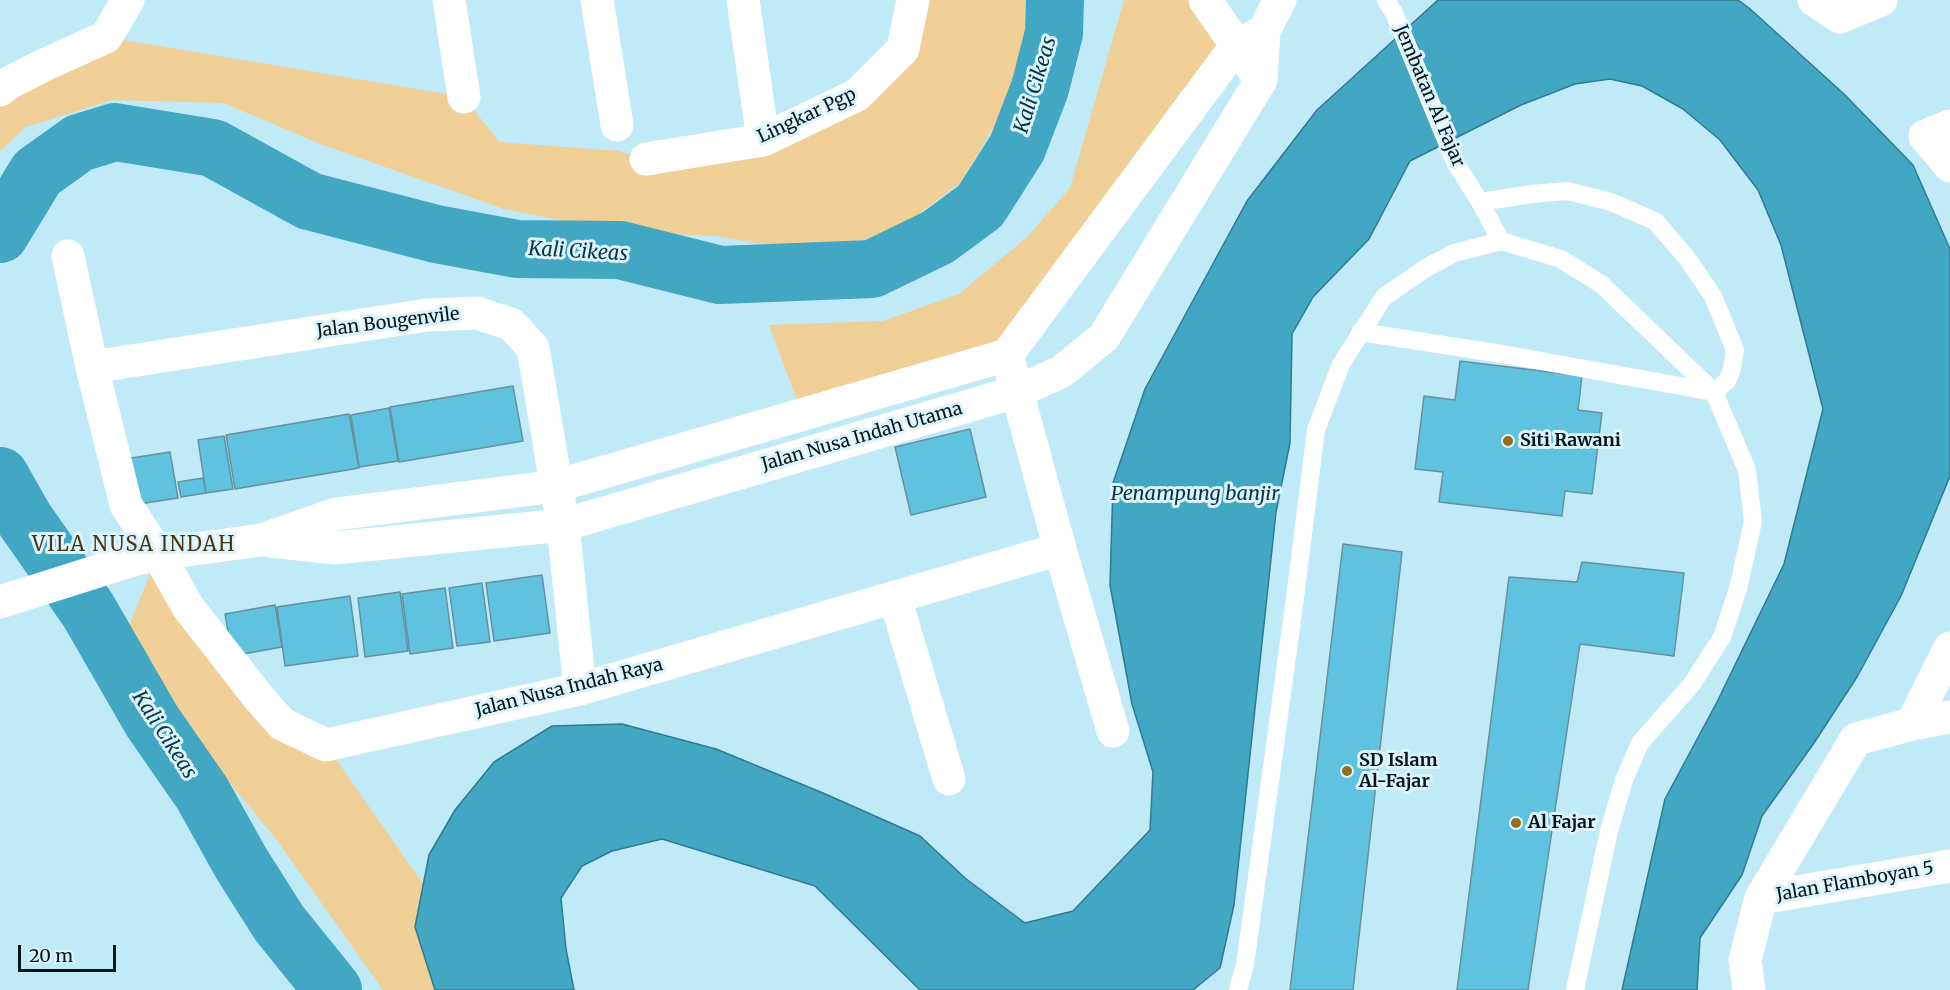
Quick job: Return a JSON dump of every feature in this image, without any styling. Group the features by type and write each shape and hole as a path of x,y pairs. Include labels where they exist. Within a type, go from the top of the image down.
{"street":[{"path":"0,90 44,64 106,37 128,0"},
{"path":"449,0 464,97"},
{"path":"597,0 617,125"},
{"path":"743,0 763,140"},
{"name":"Lingkar Pgp","path":"646,159 763,140 857,95 903,49 913,0"},
{"path":"1205,0 1250,38"},
{"path":"1113,731 1007,355 1280,0"},
{"path":"1814,0 1840,17 1881,0"},
{"name":"Jalan Nusa Indah Utama","path":"261,540 335,548 563,525 1017,392 1061,372 1104,337 1261,80 1250,38"},
{"path":"1950,126 1925,136 1950,166"},
{"path":"68,256 126,506 145,557"},
{"name":"Jalan Bougenvile","path":"92,367 427,315 477,313 511,324 533,348 563,525 580,688"},
{"name":"Jalan Nusa Indah Utama","path":"0,602 145,557 261,540 336,514 556,486 1007,355"},
{"name":"Jalan Nusa Indah Raya","path":"145,557 282,724 326,745 580,688 1060,549"},
{"path":"895,597 949,779"},
{"path":"1912,724 1950,648"},
{"path":"1749,990 1746,960 1761,898 1856,739 1912,724 1950,717"},
{"name":"Jalan Flamboyan 5","path":"1761,898 1950,866"}],"lane":[{"name":"Jembatan Al Fajar","path":"1390,6 1456,164 1501,241"},
{"path":"1480,202 1568,191 1611,201 1655,221 1687,258 1713,296 1735,350 1732,369 1727,381 1714,392"},
{"path":"1238,990 1249,941 1316,430 1341,364 1384,297 1426,268 1454,253 1501,241 1561,259 1601,284 1714,392 1747,470 1753,521 1738,589 1722,637 1692,684 1640,743 1624,780 1609,831 1575,990"},
{"path":"1360,332 1502,354 1714,392"}],"shaded area":[{"path":"913,0 1028,0 1030,17 1005,108 960,183 894,233 806,251 715,236 621,232 504,209 323,145 223,103 112,100 26,127 0,151 0,90 106,37 464,97 499,142 619,151 646,159 857,95"},
{"path":"1124,0 1210,0 1236,46 1007,355 802,414 769,325 883,321 959,294 1027,237 1070,188"},
{"path":"158,554 188,607 326,745 423,884 415,927 435,990 383,990 276,839 178,720 125,636"}],"water":[{"name":"Penampung banjir","path":"1438,0 1738,0 1844,94 1913,165 1950,249 1950,476 1901,596 1857,677 1762,816 1742,875 1700,938 1697,990 1622,990 1665,799 1717,702 1784,564 1823,409 1781,245 1758,190 1720,140 1683,109 1642,86 1610,79 1575,84 1521,105 1410,161 1369,239 1313,297 1292,334 1290,443 1276,512 1234,905 1220,968 1193,990 920,990 815,886 662,839 612,851 582,866 561,898 566,949 574,990 435,990 415,927 429,855 455,810 494,762 552,726 622,724 716,749 920,836 965,878 1025,923 1073,911 1150,830 1153,772 1132,704 1110,585 1113,483 1145,389 1247,201 1317,110"}],"building":[{"name":"Siti Rawani","path":"1460,361 1582,376 1578,410 1602,413 1592,494 1565,491 1562,516 1439,502 1443,472 1415,469 1424,396 1455,400"},
{"path":"513,386 523,441 399,462 390,407"},
{"path":"389,408 398,461 359,467 351,415"},
{"path":"349,414 359,468 235,489 226,435"},
{"path":"970,429 986,497 911,515 895,447"},
{"path":"224,436 233,489 206,493 198,440"},
{"path":"170,452 178,498 133,505 125,459"},
{"path":"203,478 206,493 181,497 178,482"},
{"name":"SD Islam Al-Fajar","path":"1343,544 1402,552 1353,990 1290,990"},
{"name":"Al Fajar","path":"1582,562 1684,573 1674,656 1580,644 1528,990 1457,990 1509,577 1577,582"},
{"path":"542,575 550,633 494,641 486,583"},
{"path":"482,583 490,642 457,646 449,588"},
{"path":"445,588 453,648 410,654 402,594"},
{"path":"400,592 408,651 365,657 358,598"},
{"path":"350,596 358,656 285,666 277,607"},
{"path":"275,605 282,647 232,656 225,614"}],"waterway":[{"name":"Kali Cikeas","path":"0,234 37,173 79,143 115,132 213,148 309,201 436,234 517,249 620,250 720,275 872,269 938,237 980,206 1017,148 1040,88 1054,33 1055,0"},
{"name":"Kali Cikeas","path":"0,476 25,520 88,610 152,721 202,793 241,863 279,923 333,990"}],"place":[{"name":"Siti Rawani","path":"1508,441"},
{"name":"SD Islam Al-Fajar","path":"1347,771"},
{"name":"Al Fajar","path":"1516,823"}],"district":[{"name":"VILA NUSA INDAH","path":"134,545"}]}
